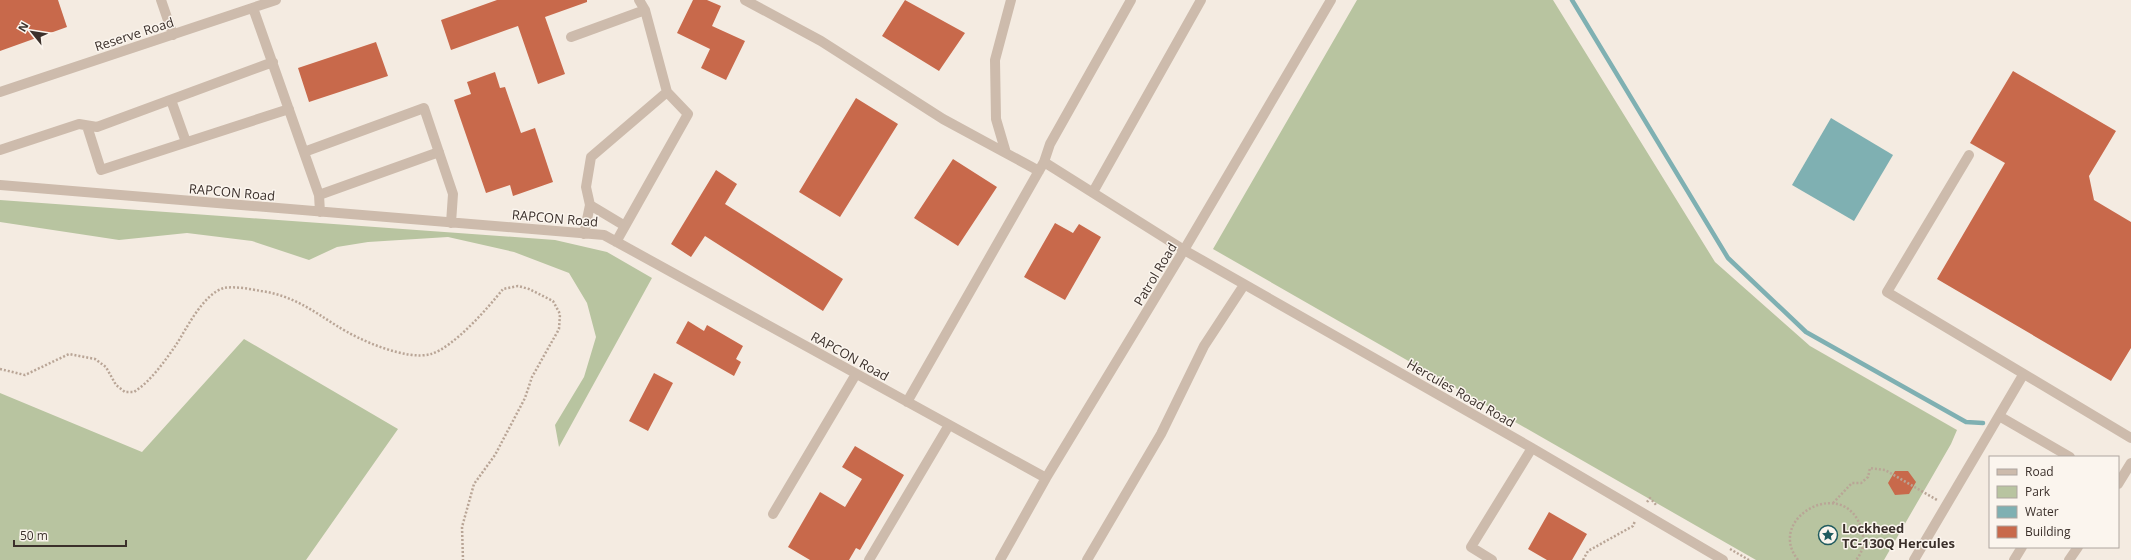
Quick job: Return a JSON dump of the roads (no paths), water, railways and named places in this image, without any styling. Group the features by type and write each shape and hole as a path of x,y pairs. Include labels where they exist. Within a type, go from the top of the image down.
{"street":[{"path":"162,0 173,35"},
{"name":"Reserve Road","path":"0,92 276,0"},
{"path":"616,242 688,114 667,92 644,10 639,0"},
{"name":"Hercules Road Road","path":"745,0 821,41 943,119 1006,153 1042,166 1093,192 1184,250 1532,448 1723,560"},
{"path":"1006,153 996,119 995,60 1011,0"},
{"path":"907,402 1042,166 1050,144 1131,0"},
{"path":"1093,192 1201,0"},
{"name":"Patrol Road","path":"1000,560 1046,478 1184,250 1331,0"},
{"path":"253,8 319,195 320,212"},
{"path":"571,37 644,10"},
{"path":"0,150 79,124 96,127 273,62"},
{"path":"584,234 590,205 586,187 591,157 667,92"},
{"path":"171,100 186,142"},
{"path":"304,152 424,108 453,194 451,223"},
{"path":"87,126 101,170 289,109"},
{"path":"319,195 439,152"},
{"path":"1969,155 1887,292 2023,375 2131,438"},
{"name":"RAPCON Road","path":"0,185 604,236 1046,478"},
{"path":"590,205 625,226"},
{"path":"1087,560 1161,434 1204,346 1244,285"},
{"path":"773,514 856,374"},
{"path":"1914,560 2023,375"},
{"path":"1999,416 2068,456"},
{"path":"869,560 949,425"},
{"path":"1492,560 1471,548 1532,448"},
{"path":"2119,482 2131,463"},
{"path":"2014,560 2021,548"},
{"path":"2070,560 2077,548"}],"water":[{"path":"1831,118 1893,155 1854,221 1792,185"}],"waterway":[{"path":"1572,0 1728,258 1806,332 1966,422 1983,423"}],"place":[{"name":"Lockheed TC-130Q Hercules","path":"1828,535"}]}
